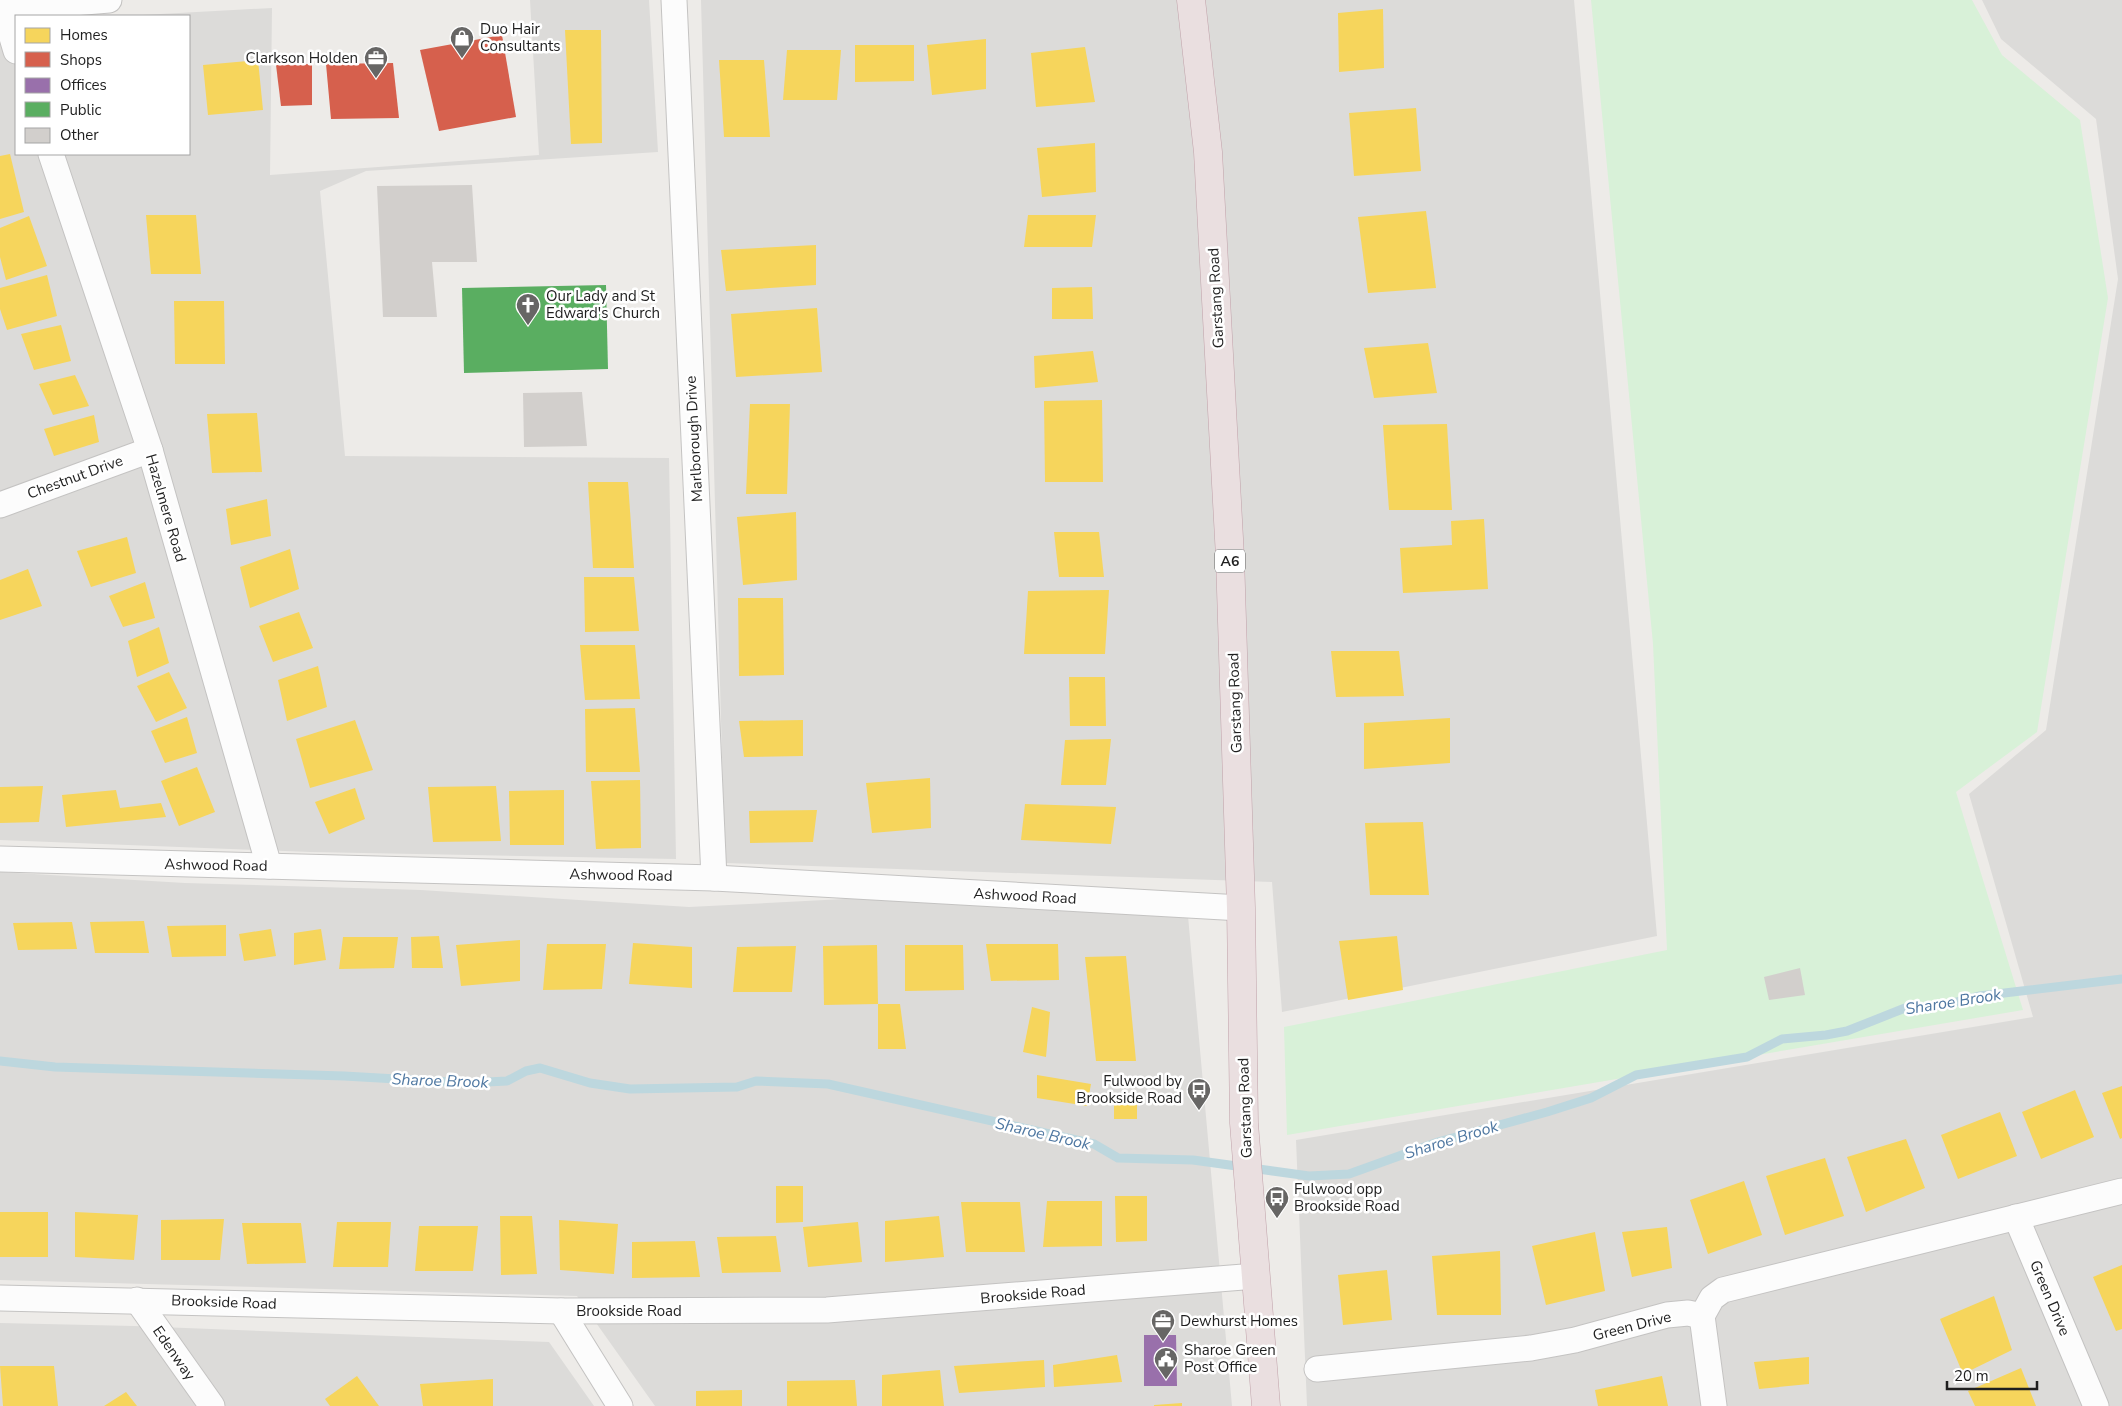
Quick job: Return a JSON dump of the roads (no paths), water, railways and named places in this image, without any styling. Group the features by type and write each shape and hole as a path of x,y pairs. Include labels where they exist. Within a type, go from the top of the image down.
{"highway":[{"name":"Garstang Road","path":"1192,0 1208,162 1230,557 1241,908 1244,1124 1266,1406"}],"street":[{"path":"15,48 1,6 109,0"},
{"name":"Marlborough Drive","path":"674,0 714,878"},
{"name":"Hazelmere Road","path":"51,155 150,450 269,866"},
{"name":"Chestnut Drive","path":"0,505 150,450"},
{"name":"Ashwood Road","path":"0,860 714,878 1241,908"},
{"path":"1714,1406 1702,1316 1712,1298 1724,1290 1740,1284 2122,1191"},
{"name":"Green Drive","path":"2016,1217 2096,1406"},
{"name":"Brookside Road","path":"0,1298 561,1311 827,1310 1256,1276"},
{"name":"Edenway","path":"137,1300 212,1406"},
{"path":"561,1311 620,1406"},
{"name":"Green Drive","path":"1317,1369 1531,1348 1575,1340 1668,1315 1688,1313 1702,1316"}],"waterway":[{"name":"Sharoe Brook","path":"0,1061 55,1067 344,1076 467,1083 507,1081 526,1071 540,1068 590,1083 630,1089 737,1087 756,1081 828,1084 1094,1144 1118,1158 1193,1160 1309,1176 1349,1174 1438,1142 1591,1098 1636,1075 1747,1057 1782,1039 1847,1031 1905,1008 1945,1005 1979,996 2122,979"}],"place":[{"name":"Duo Hair Consultants","path":"462,59"},
{"name":"Clarkson Holden","path":"376,79"},
{"name":"Our Lady and St Edward's Church","path":"528,326"},
{"name":"Fulwood by Brookside Road","path":"1199,1111"},
{"name":"Fulwood opp Brookside Road","path":"1277,1219"},
{"name":"Dewhurst Homes","path":"1163,1342"},
{"name":"Sharoe Green Post Office","path":"1166,1380"}]}
